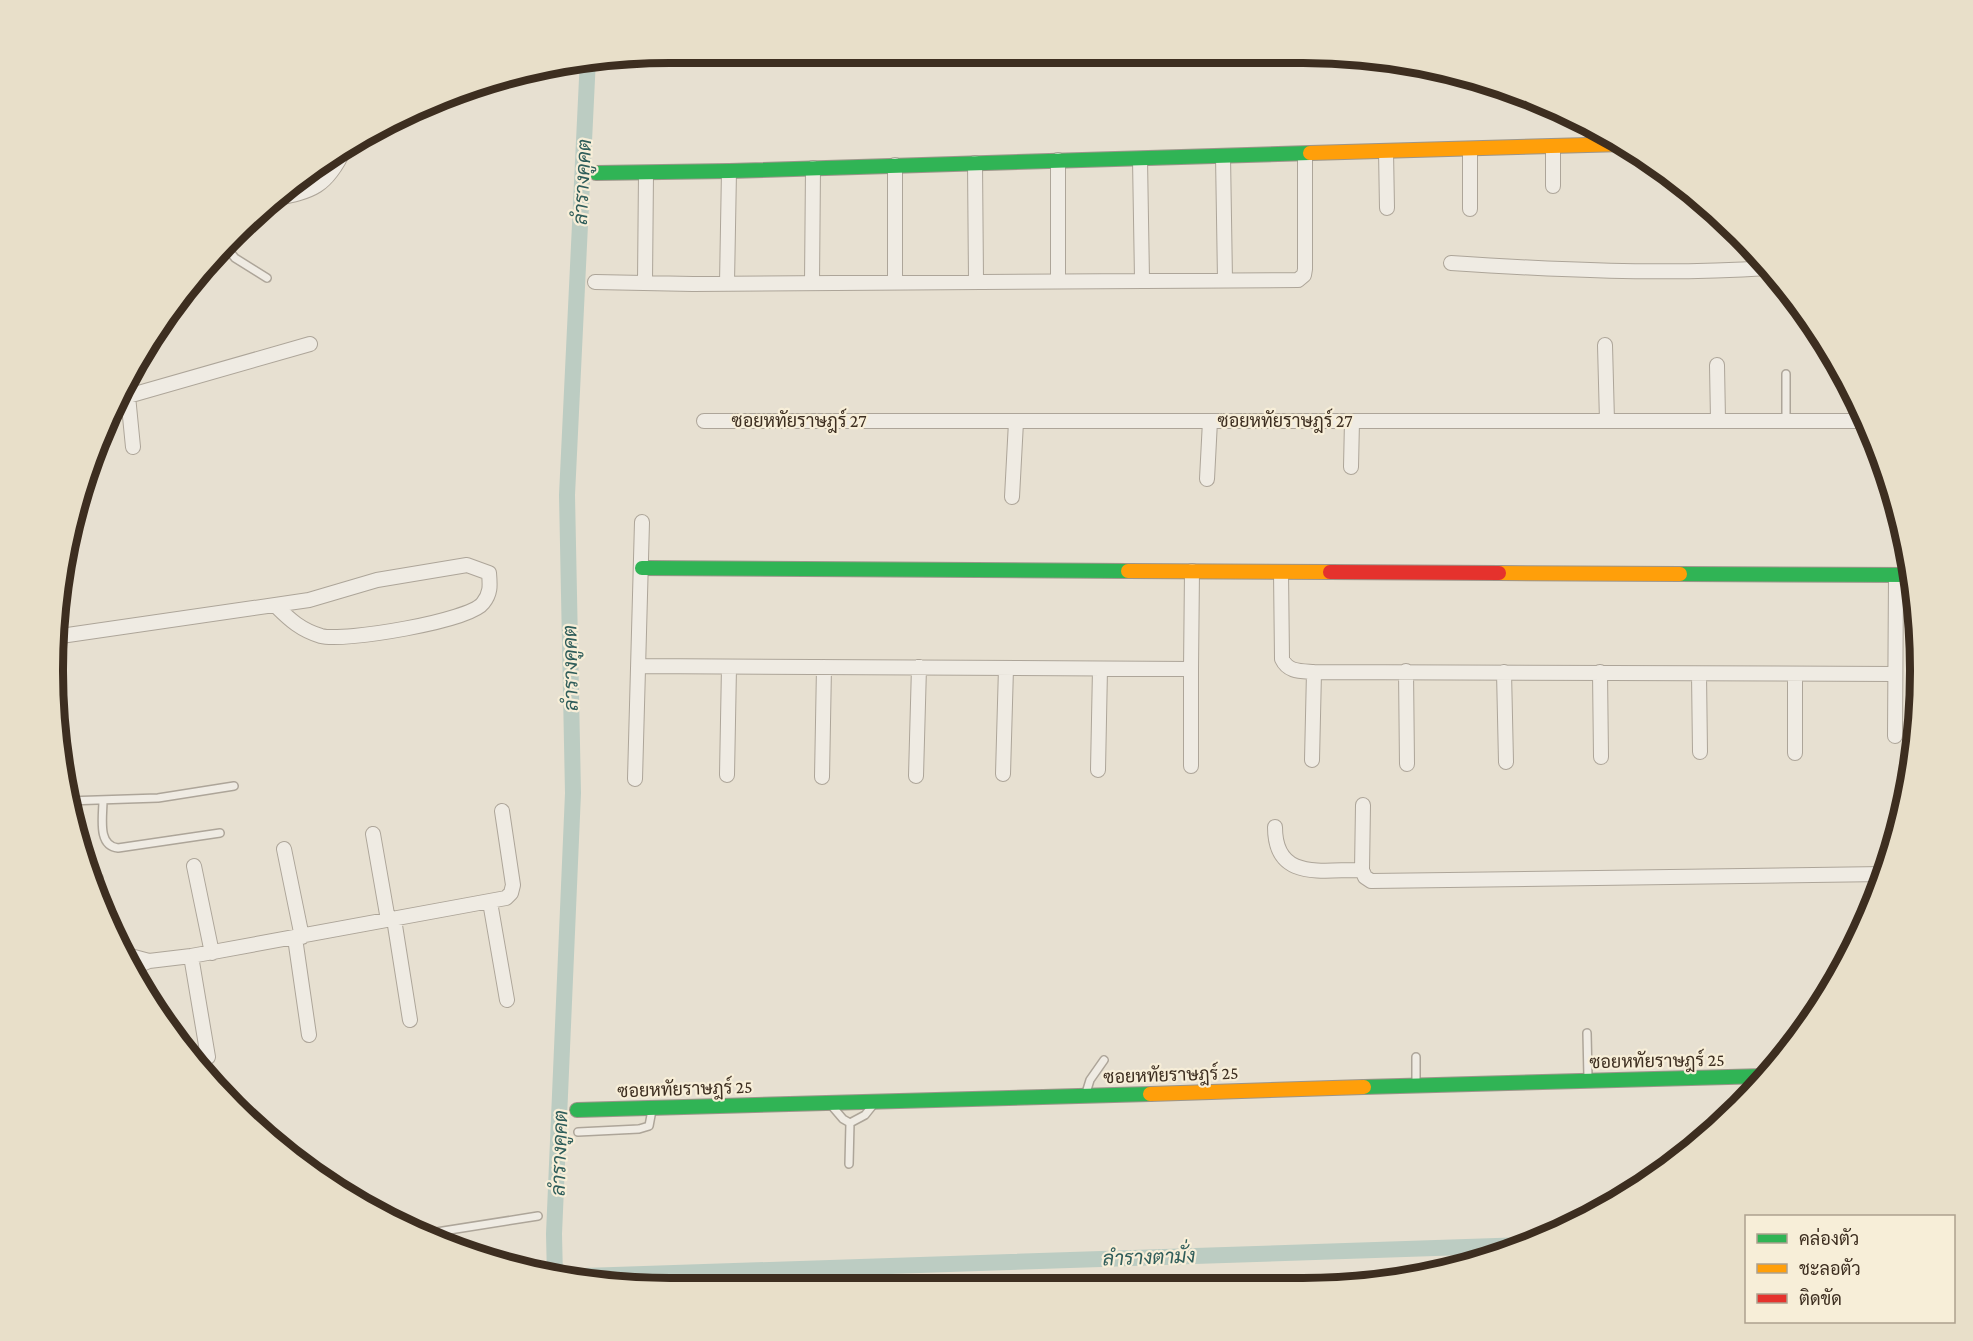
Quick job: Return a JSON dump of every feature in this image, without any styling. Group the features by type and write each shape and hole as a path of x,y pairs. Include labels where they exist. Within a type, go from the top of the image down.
{"street":[{"path":"596,172 729,171 1607,144"},
{"path":"1553,146 1553,186"},
{"path":"1470,149 1470,209"},
{"path":"1386,151 1387,208"},
{"path":"595,282 728,284 976,280 1298,280 1304,275 1305,154"},
{"path":"1223,156 1225,280"},
{"path":"1140,159 1142,279"},
{"path":"1058,160 1058,280"},
{"path":"293,196 302,194 327,180 337,163"},
{"path":"975,163 976,280"},
{"path":"895,165 895,282"},
{"path":"812,283 813,168"},
{"path":"728,284 729,171"},
{"path":"645,282 646,172"},
{"path":"1451,263 1557,270 1664,271 1757,268"},
{"path":"129,396 310,344"},
{"path":"1605,345 1607,421"},
{"path":"1718,365 1718,420"},
{"path":"126,402 133,447"},
{"name":"ซอยหทัยราษฎร์ 27","path":"704,421 1856,421"},
{"path":"1207,479 1210,421"},
{"path":"1351,467 1352,421"},
{"path":"1012,497 1016,422"},
{"path":"635,778 642,522"},
{"path":"64,636 276,606 309,600 377,580 467,565 489,573 491,590 482,605 465,614 404,629 356,636 323,637 295,625 276,606"},
{"path":"642,568 1902,575"},
{"path":"1191,766 1192,571"},
{"path":"1281,572 1282,659 1288,668 1314,672 1895,674"},
{"path":"1895,736 1896,575"},
{"path":"638,666 1191,669"},
{"path":"727,775 729,667"},
{"path":"822,777 824,667"},
{"path":"916,776 919,667"},
{"path":"1003,774 1006,668"},
{"path":"1098,770 1100,669"},
{"path":"1406,671 1407,764"},
{"path":"1312,760 1314,672"},
{"path":"1504,672 1506,762"},
{"path":"1600,672 1601,757"},
{"path":"1699,674 1700,752"},
{"path":"1795,674 1795,753"},
{"path":"1363,805 1362,870 1365,877 1371,881 1875,874"},
{"path":"139,965 149,961 191,956 506,898 511,893 513,885 502,812"},
{"path":"1275,827 1275,842 1284,861 1299,869 1362,870"},
{"path":"373,834 410,1020"},
{"path":"284,849 298,937 309,1035"},
{"path":"194,867 212,952"},
{"path":"490,902 507,1000"},
{"path":"191,956 208,1057"},
{"path":"135,957 149,961"},
{"name":"ซอยหทัยราษฎร์ 25","path":"577,1110 1754,1076"}],"lane":[{"path":"230,252 235,258 267,278"},
{"path":"1786,374 1786,421"},
{"path":"78,801 158,798 234,786"},
{"path":"103,800 105,843 110,847 118,848 220,833"},
{"path":"1587,1033 1588,1080"},
{"path":"1416,1057 1416,1086"},
{"path":"1085,1096 1090,1080 1104,1060"},
{"path":"849,1123 865,1115 876,1101"},
{"path":"830,1103 837,1113 849,1123"},
{"path":"578,1132 639,1129 649,1126 652,1108"},
{"path":"849,1123 849,1164"},
{"path":"438,1232 538,1216"}],"waterway":[{"name":"ลำรางคูคต","path":"555,1266 554,1234 573,793 567,495 587,69"},
{"name":"ลำรางตามั่ง","path":"612,1275 1498,1246"}],"traffic: fast":[{"path":"596,173 1310,153"},
{"path":"642,568 1128,571"},
{"path":"1680,574 1902,575"},
{"path":"1364,1087 1754,1076"},
{"path":"577,1110 1150,1094"}],"traffic: slow":[{"path":"1310,153 1607,144"},
{"path":"1128,571 1330,572"},
{"path":"1499,573 1680,574"},
{"path":"1150,1094 1364,1087"}],"traffic: jam":[{"path":"1330,572 1499,573"}]}
